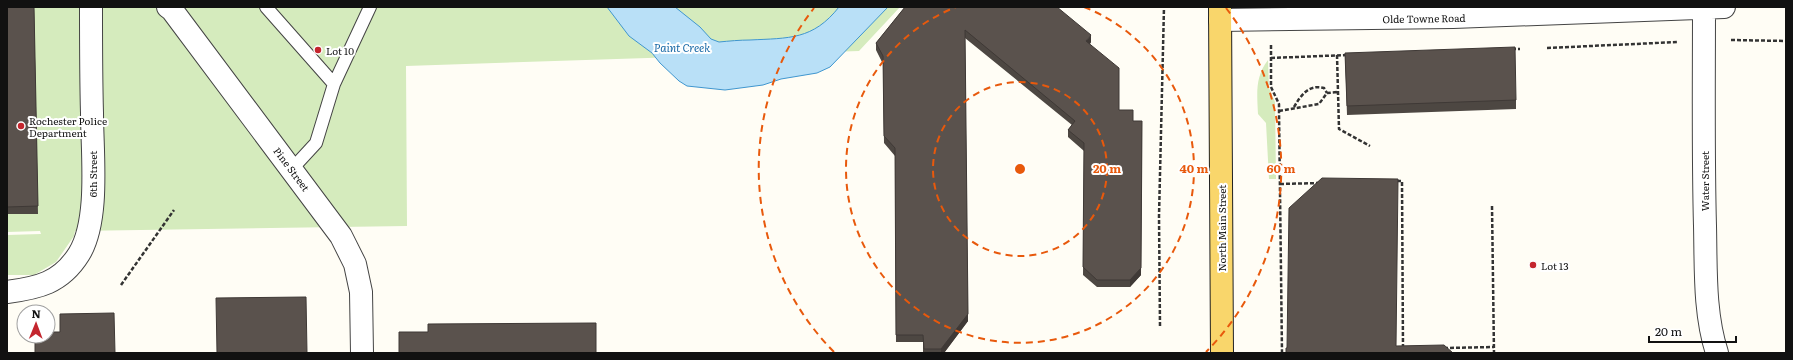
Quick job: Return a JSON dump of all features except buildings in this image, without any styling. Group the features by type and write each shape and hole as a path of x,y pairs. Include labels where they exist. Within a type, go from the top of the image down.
{"main road":[{"name":"North Main Street","path":"1220,14 1222,353"}],"street":[{"name":"6th Street","path":"7,292 28,290 45,285 63,273 79,254 87,237 92,215 93,176 91,7"},
{"name":"Olde Towne Road","path":"1220,14 1271,20 1453,17 1710,7"},
{"name":"Water Street","path":"1710,7 1706,260 1708,303 1713,342 1717,353"},
{"name":"Pine Street","path":"172,8 341,236 355,264 361,292 362,353"}],"lane":[{"path":"266,7 334,84"},
{"path":"292,169 316,143 334,84 370,7"}],"path":[{"path":"1160,326 1159,216 1164,7"},
{"path":"1271,20 1271,87 1279,104 1282,352 1290,350"},
{"path":"1725,40 1786,41"},
{"path":"1547,48 1680,42"},
{"path":"1512,49 1520,49"},
{"path":"1337,55 1339,129 1370,146"},
{"path":"1271,58 1353,55"},
{"path":"1294,108 1302,94 1313,87 1324,88 1327,92 1338,92"},
{"path":"1279,110 1319,104 1327,92"},
{"path":"1394,181 1402,181 1403,349"},
{"path":"1280,184 1326,183"},
{"path":"1492,206 1494,353"},
{"path":"121,285 174,210"},
{"path":"1441,348 1494,347"},
{"path":"1396,349 1411,349"}],"green space":[{"path":"7,7 900,7 859,51 406,66 407,226 75,231 74,236 56,262 34,275 7,275 7,235 41,234 40,231 7,232"},
{"path":"1268,60 1269,88 1275,102 1276,179 1269,179 1266,123 1258,114 1257,92 1259,79"}],"water":[{"name":"Paint Creek","path":"607,7 675,7 700,27 711,39 719,42 777,39 799,35 820,26 839,7 888,7 830,67 817,73 781,79 763,85 725,90 687,86 679,81 652,53 629,36"}],"place":[{"name":"Lot 10","path":"318,50"},
{"name":"Rochester Police Department","path":"21,126"},
{"name":"Lot 13","path":"1533,265"}]}
